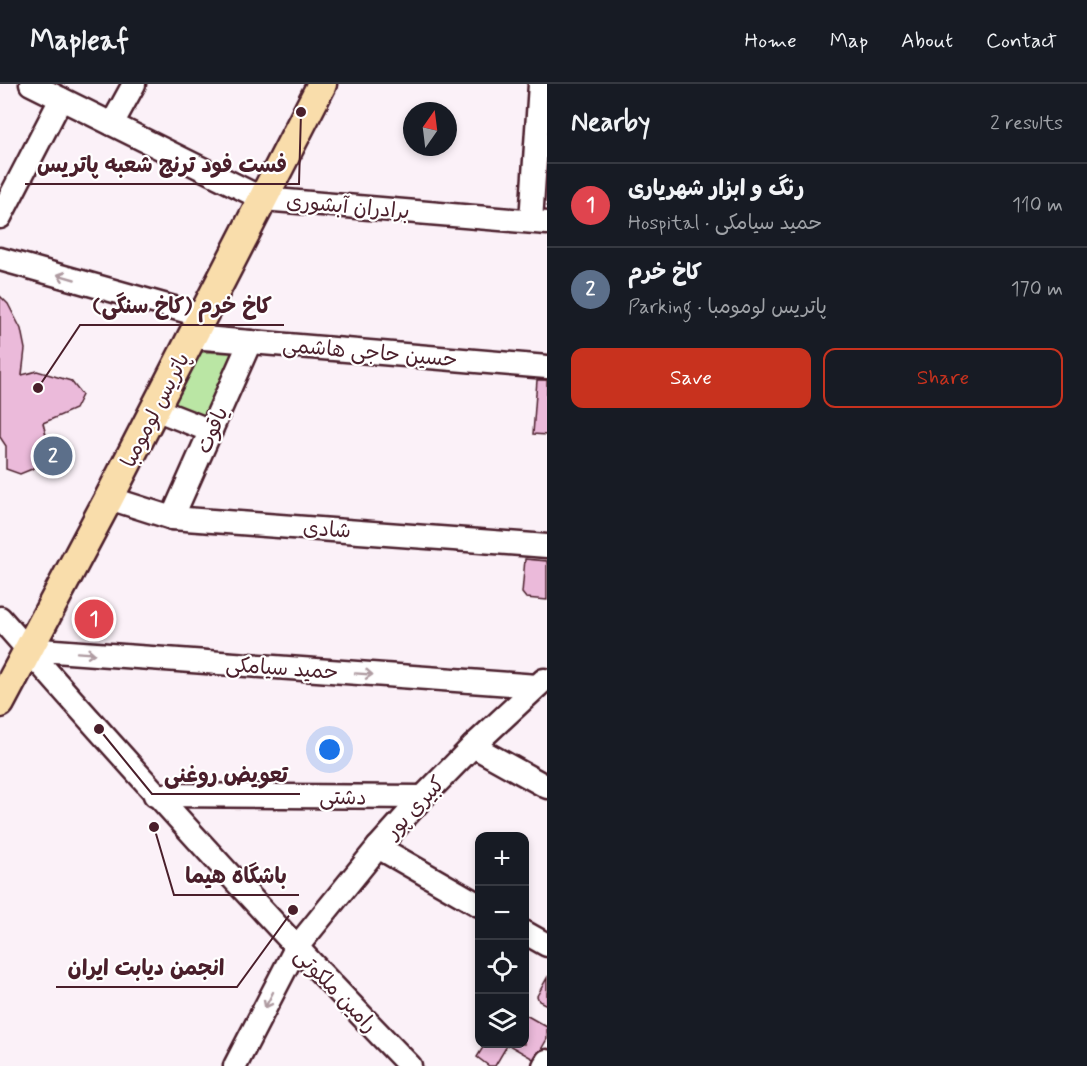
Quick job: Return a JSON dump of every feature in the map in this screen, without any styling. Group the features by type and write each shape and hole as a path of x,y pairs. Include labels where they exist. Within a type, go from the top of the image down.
{"main road":[{"name":"پاتریس لومومبا","path":"0,703 109,498 322,84"}],"street":[{"name":"برادران آبشوری","path":"31,84 263,199 539,222"},
{"path":"112,124 134,84"},
{"path":"539,222 540,84"},
{"path":"0,217 61,99"},
{"name":"حسین حاجی هاشمی","path":"0,259 250,342 547,367"},
{"name":"یاقوت","path":"172,518 250,342"},
{"path":"155,409 212,431"},
{"name":"شادی","path":"109,498 172,518 547,546"},
{"name":"رامین ملکوتی","path":"0,618 155,795 296,948 410,1066"},
{"name":"حمید سیامکی","path":"27,649 542,682"},
{"name":"کبیری پور","path":"235,1066 296,948 378,846 423,797 473,746 542,682"},
{"path":"473,746 547,787"},
{"name":"دشتی","path":"155,795 423,797"},
{"path":"378,846 475,902"},
{"path":"529,934 547,945"},
{"path":"544,1066 547,1061"}],"green space":[{"path":"200,352 237,353 205,420 170,407"}],"building":[{"path":"0,296 8,304 21,329 25,349 22,375 37,371 71,381 82,395 75,409 43,423 47,439 42,459 32,469 20,474 6,469 6,446 0,437"},
{"path":"537,380 547,380 547,435 533,434"},
{"path":"525,559 547,561 547,600 526,598 522,593"},
{"path":"547,978 547,1005 539,1001 537,996"},
{"path":"529,1017 547,1027 547,1039 535,1060 514,1048 529,1048"},
{"path":"483,1048 506,1048 495,1066 489,1066 477,1057"}],"place":[{"name":"فست فود ترنج شعبه پاتریس","path":"301,112"},
{"name":"کاخ خرم (کاخ سنگی)","path":"38,388"},
{"name":"کاخ خرم","path":"53,456"},
{"name":"رنگ و ابزار شهریاری","path":"94,619"},
{"name":"تعویض روغنی","path":"99,729"},
{"name":"باشگاه هیما","path":"154,827"},
{"name":"انجمن دیابت ایران","path":"293,910"}]}
